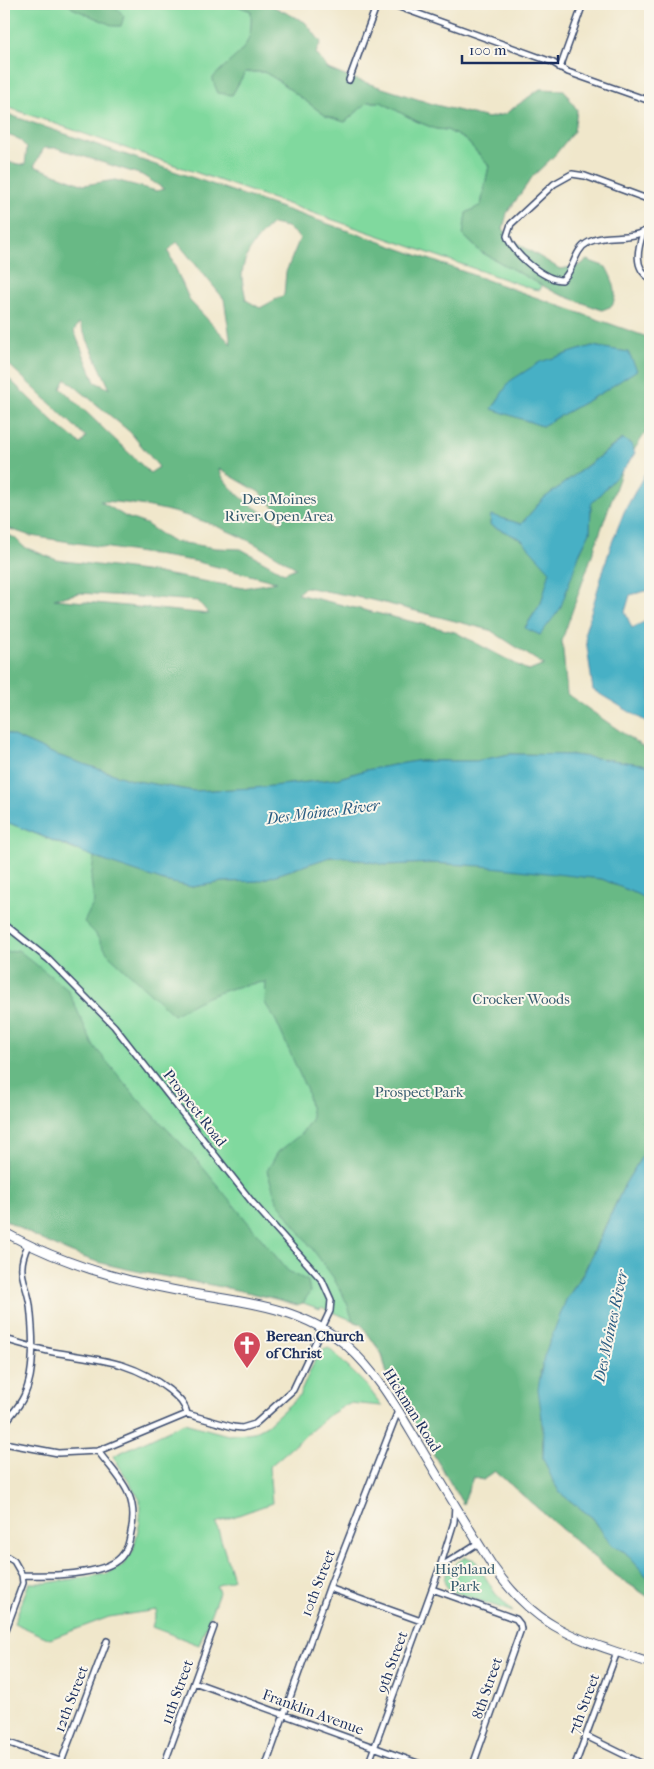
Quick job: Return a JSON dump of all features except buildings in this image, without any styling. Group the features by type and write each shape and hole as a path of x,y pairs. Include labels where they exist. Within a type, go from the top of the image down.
{"main road":[{"name":"Hickman Road","path":"4,1232 28,1246 113,1276 178,1291 273,1307 299,1316 322,1328 345,1345 380,1381 478,1543 506,1585 526,1606 560,1630 650,1663"}],"street":[{"path":"349,80 377,4"},
{"path":"390,4 552,62 560,68 650,101"},
{"path":"560,68 582,4"},
{"path":"650,200 585,176 576,174 566,176 532,204 512,224 507,232 509,241 516,251 541,273 549,278 562,280 569,273 581,248 589,242 600,238 629,237 643,233 650,228"},
{"path":"643,233 637,252 638,262 646,276 650,278"},
{"name":"Prospect Road","path":"4,924 48,959 94,1003 182,1110 252,1202 322,1280 330,1300 330,1310 294,1390 255,1424 242,1428 233,1427 187,1414"},
{"path":"4,1424 16,1410 25,1395 30,1379 30,1304 21,1271 23,1256 28,1246"},
{"path":"4,1339 31,1346 106,1359 133,1368 171,1392 186,1406 187,1414 98,1451 58,1453 4,1443"},
{"name":"10th Street","path":"266,1765 329,1588 398,1411"},
{"path":"22,1575 43,1577 109,1565 121,1557 128,1548 134,1517 130,1495 98,1451"},
{"name":"9th Street","path":"368,1765 440,1567 454,1522 455,1505"},
{"path":"440,1567 478,1543"},
{"path":"4,1556 14,1561 22,1575 23,1583 4,1635"},
{"path":"329,1588 420,1621"},
{"name":"8th Street","path":"432,1589 516,1619 520,1624 521,1629 473,1765"},
{"name":"11th Street","path":"164,1765 214,1627"},
{"name":"12th Street","path":"60,1763 107,1641"},
{"name":"7th Street","path":"575,1765 617,1652"},
{"name":"Franklin Avenue","path":"194,1682 423,1765"},
{"path":"586,1736 645,1765"},
{"path":"4,1741 60,1763 71,1765"}],"green space":[{"path":"4,4 233,4 251,11 250,36 247,44 212,79 232,95 245,72 264,72 326,116 345,122 368,102 381,102 416,121 436,129 447,130 466,140 489,166 481,205 463,235 481,252 542,285 540,290 4,106"},
{"path":"68,4 113,4 124,16 121,26 114,26 72,8"},
{"path":"233,4 268,4 305,22 321,42 316,53 328,69 436,105 488,118 505,114 540,89 564,90 577,110 574,131 555,155 533,176 507,213 503,229 517,243 560,269 579,266 587,260 606,267 615,291 612,306 602,310 556,293 481,252 463,235 466,213 481,205 489,166 466,140 447,130 436,129 416,121 381,102 368,102 345,122 326,116 264,72 245,72 232,95 218,93 212,79 242,50 250,35 251,11"},
{"name":"Des Moines River Open Area","path":"4,113 372,239 650,338 650,426 634,450 631,444 622,439 543,499 521,524 491,515 490,525 521,539 551,571 541,603 525,627 540,635 590,532 591,504 622,470 562,640 567,694 650,752 650,767 641,764 573,755 510,754 476,761 416,761 366,770 336,779 254,788 194,791 131,780 54,754 4,732 4,533 15,538 24,547 57,560 152,572 243,588 277,582 194,561 31,536 4,527 4,374 56,424 81,444 86,437 4,360 4,159 11,163 25,165 27,148 19,139 4,134","holes":["44,148 57,148 142,175 164,189 157,191 115,180 84,185 34,166","272,224 287,227 300,238 286,272 284,295 260,308 246,300 242,276 248,254 261,235","177,242 224,299 231,344 190,301 168,251","79,323 110,389 95,382 74,331","592,346 627,352 636,370 603,392 542,426 493,409 502,394 522,373 547,360","66,379 130,432 159,467 150,473 61,388","219,469 259,492 282,515 282,523 245,500 229,485","100,501 152,507 202,521 227,530 274,554 296,568 284,573 241,549 216,548 171,541 146,524 126,517","305,587 377,601 490,630 544,665 529,671 455,632 297,594","80,593 198,601 209,614 54,599"]},
{"name":"Prospect Park","path":"4,821 75,850 299,868 650,905 650,1143 625,1184 594,1250 638,1569 650,1580 650,1598 611,1572 495,1471 483,1480 473,1477 463,1504 388,1378 382,1354 361,1324 321,1307 320,1309 201,1266 4,974"},
{"name":"Crocker Woods","path":"94,857 164,881 192,887 223,882 258,881 330,857 345,857 386,865 431,863 508,867 602,879 639,895 650,905 650,1143 625,1184 583,1273 566,1300 540,1372 543,1458 560,1493 593,1518 611,1545 625,1552 650,1580 650,1598 611,1572 495,1471 483,1480 473,1477 463,1504 388,1378 382,1354 361,1324 353,1321 347,1303 333,1277 277,1201 267,1171 278,1152 301,1134 312,1118 307,1091 276,1021 265,1003 266,982 218,993 174,1015 108,954 95,933 84,922 94,902 91,879"},
{"path":"18,950 68,990 93,1045 137,1098 195,1158 288,1271 308,1281 310,1292 303,1303 297,1305 274,1298 109,1265 55,1246 4,1219 4,953"},
{"path":"329,1348 367,1386 382,1406 349,1403 328,1416 269,1467 272,1503 216,1523 233,1579 216,1586 219,1592 199,1645 152,1627 157,1610 109,1617 50,1639 14,1623 29,1583 47,1583 106,1574 122,1566 133,1551 140,1522 140,1500 113,1456 184,1423 228,1435 254,1432 267,1425 299,1396 319,1351"},
{"name":"Highland Park","path":"466,1557 475,1560 495,1593 513,1612 451,1591 446,1586 444,1581 448,1571"}],"water":[{"path":"592,346 628,352 637,370 603,392 542,426 492,409 510,381 540,362"},
{"path":"623,439 631,444 635,453 627,465 591,504 590,532 580,552 560,609 540,635 525,628 541,603 550,571 521,539 490,525 491,515 521,524 543,499"},
{"path":"650,464 650,590 630,595 625,612 632,628 650,619 650,724 593,690 585,632 611,545 624,512"},
{"name":"Des Moines River","path":"4,732 54,754 131,780 194,791 254,788 336,779 366,770 416,761 476,761 510,754 573,755 641,764 650,767 650,905 639,895 602,879 482,866 431,863 386,865 345,857 330,857 258,881 223,882 192,887 164,881 107,862 4,821"},
{"name":"Des Moines River","path":"650,1143 650,1580 625,1552 611,1545 593,1518 560,1493 543,1458 544,1432 538,1389 544,1356 566,1300 584,1273 625,1184"}],"place":[{"name":"Berean Church of Christ","path":"247,1369"}]}
